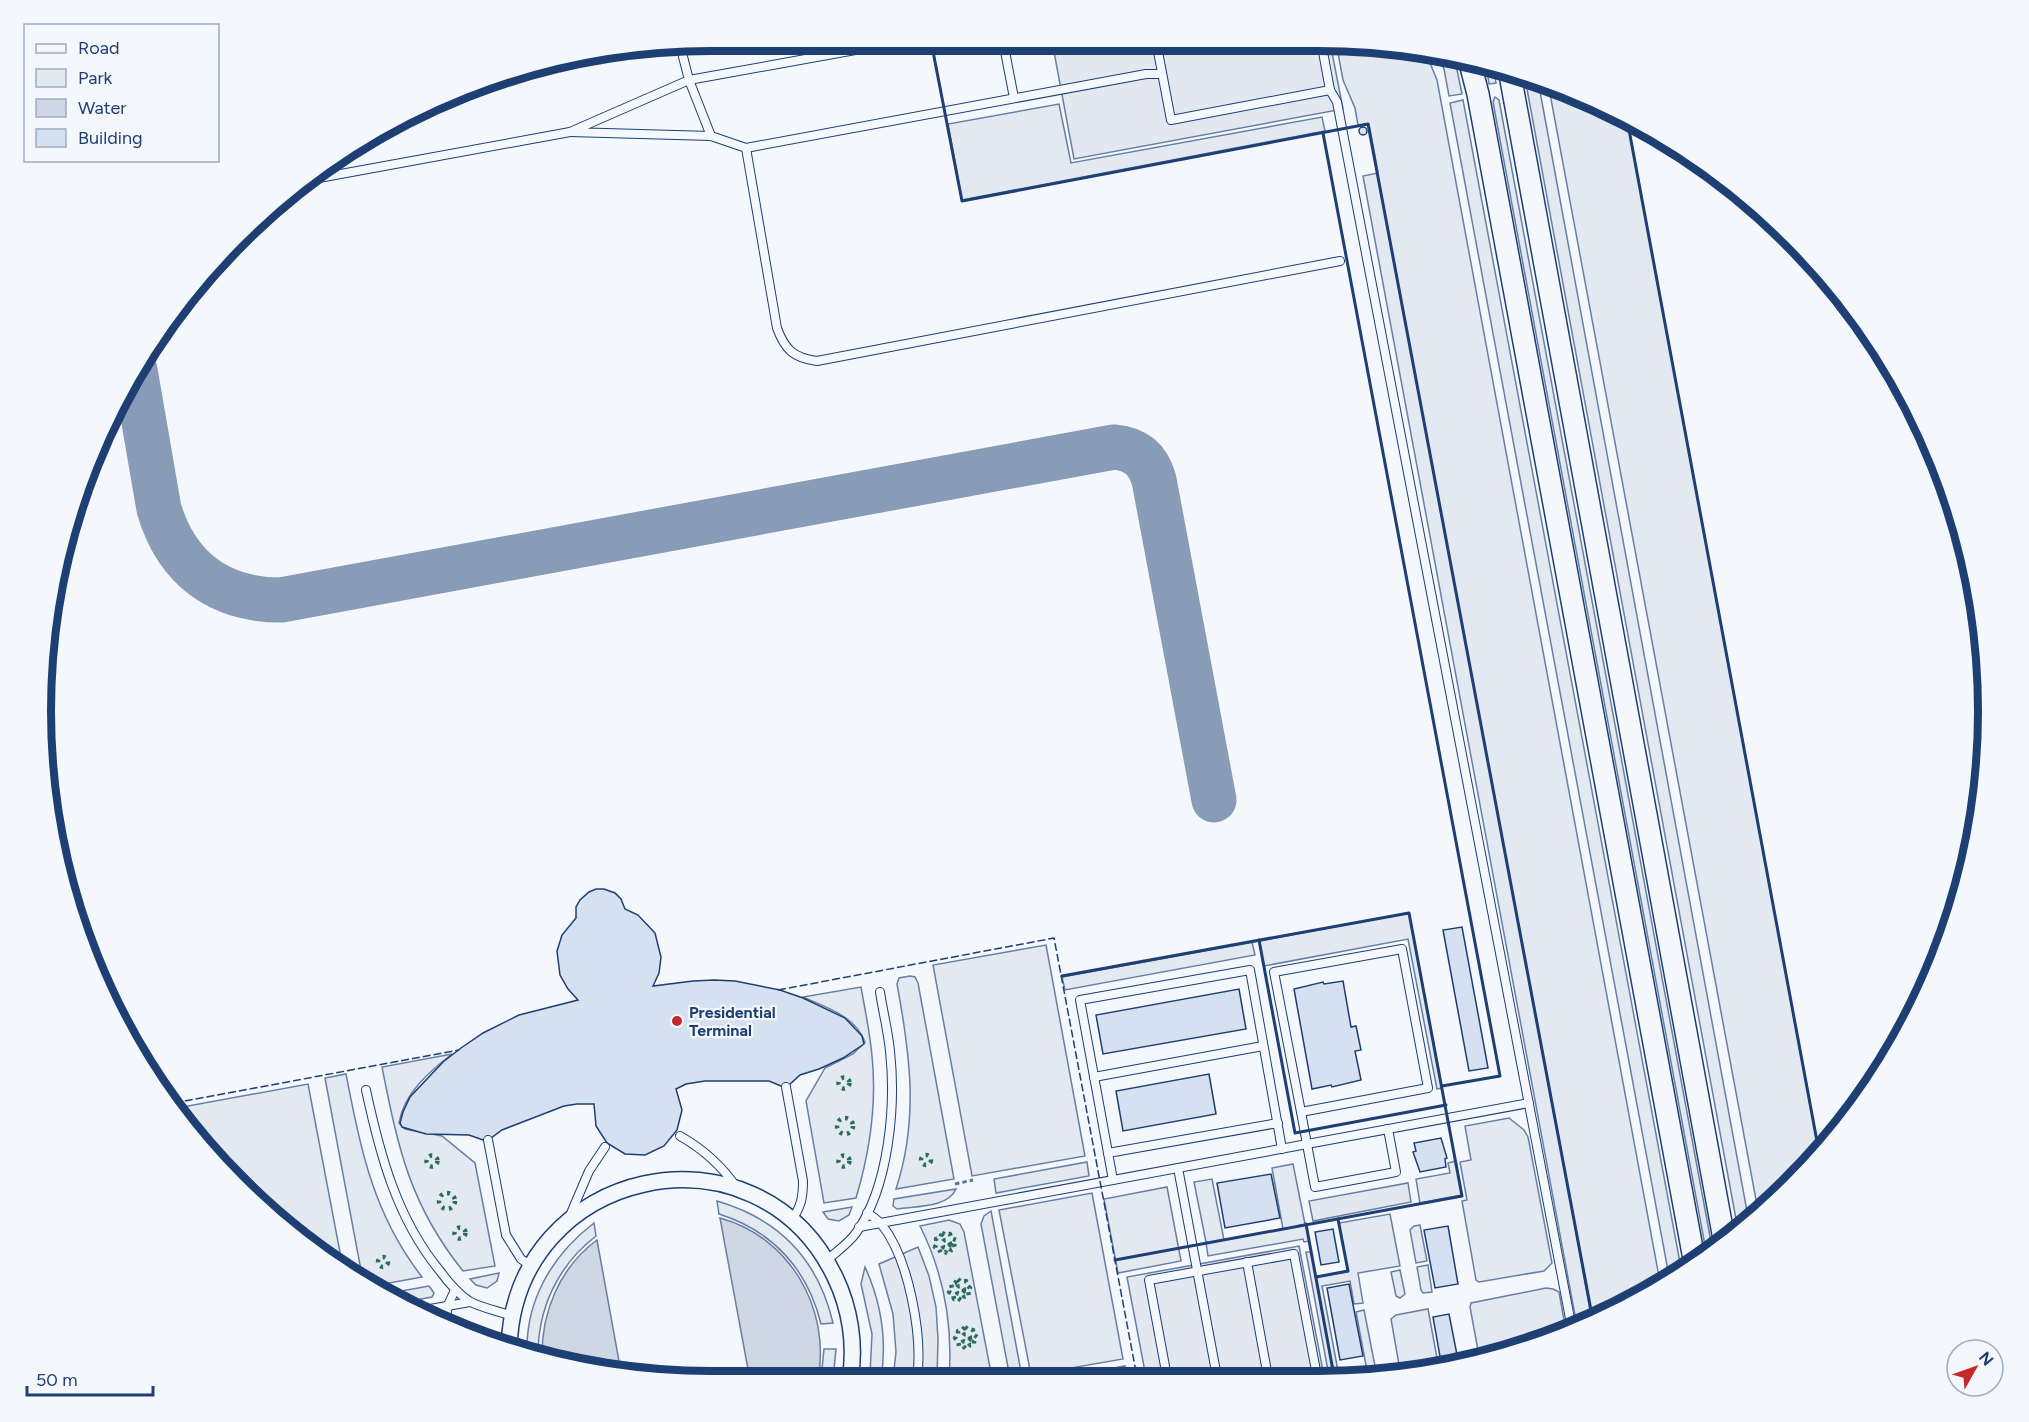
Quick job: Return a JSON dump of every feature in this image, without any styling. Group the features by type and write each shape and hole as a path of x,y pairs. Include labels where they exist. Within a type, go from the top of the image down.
{"street":[{"path":"1472,69 1693,1254"},
{"path":"1511,80 1723,1233"},
{"path":"510,1339 512,1316 531,1266 544,1246 569,1220 591,1204 615,1192 649,1182 703,1181 738,1190 770,1205 811,1240 826,1261 839,1286 849,1321 851,1371"}],"lane":[{"path":"570,132 689,80 846,51"},
{"path":"1005,51 1014,99"},
{"path":"1158,51 1171,120 1330,90"},
{"path":"1323,51 1330,90 1337,102 1571,1321"},
{"path":"682,52 689,80 711,136"},
{"path":"323,177 570,132 711,136 746,148 1146,74 1162,74"},
{"path":"746,148 777,328 782,342 793,354 803,359 817,361 1340,261"},
{"path":"1301,1112 1428,1088 1402,949 1274,972 1315,1187 1396,1172 1388,1129"},
{"path":"1113,1180 1080,1000 1250,970 1282,1149"},
{"path":"826,1261 844,1245 867,1213 878,1185 886,1153 890,1119 890,1052 880,992"},
{"path":"1094,1077 1263,1046"},
{"path":"786,1087 803,1182 803,1197 791,1221"},
{"path":"366,1090 384,1166 402,1211 427,1255 455,1290 470,1302 512,1316"},
{"path":"859,1227 1529,1103"},
{"path":"1108,1153 1278,1123"},
{"path":"680,1136 706,1154 728,1175 738,1190"},
{"path":"488,1140 506,1235 521,1258 531,1266"},
{"path":"569,1220 589,1171 605,1147"},
{"path":"1178,1168 1216,1371"},
{"path":"867,1213 881,1223 901,1262 914,1307 918,1335 917,1371"},
{"path":"1166,1371 1149,1280 1294,1254 1316,1371"},
{"path":"1247,1262 1267,1371"},
{"path":"446,1316 448,1305 455,1290"},
{"path":"431,1308 470,1302"}],"path":[{"path":"955,1184 973,1180"}],"green space":[{"path":"1338,51 1361,52 1429,61 1437,80 1659,1276 1591,1312 1567,1182 1590,1312 1576,1319 1363,176 1378,173 1369,124 1358,125 1355,108 1343,80"},
{"path":"1441,63 1456,66 1462,94 1449,96"},
{"path":"1487,73 1495,75 1496,83 1489,84"},
{"path":"1534,87 1540,90 1747,1212 1736,1221 1527,89"},
{"path":"1550,93 1629,129 1817,1142 1785,1178 1757,1204"},
{"path":"1495,97 1499,100 1711,1241 1705,1246 1493,102"},
{"path":"1463,100 1680,1263 1668,1271 1450,103"},
{"path":"1059,104 1071,163 1322,117 1325,131 962,200 948,124"},
{"path":"1409,913 1442,1088 1437,1089 1408,939 1264,966 1259,941"},
{"path":"1252,942 1255,955 1065,990 1062,977"},
{"path":"1046,945 1085,1156 972,1176 933,965"},
{"path":"915,977 918,983 954,1179 896,1189 908,1137 910,1112 906,1036 897,984 899,978"},
{"path":"861,987 870,1039 874,1092 869,1145 856,1198 824,1203 806,1101 825,1068 853,1054 865,1042 855,1025 847,1019 803,997"},
{"path":"452,1054 426,1076 412,1093 406,1102 399,1123 405,1129 442,1136 475,1163 495,1266 463,1271 430,1223 418,1199 401,1150 382,1067"},
{"path":"346,1074 357,1129 380,1205 405,1253 422,1277 383,1284 361,1271 325,1078"},
{"path":"308,1084 341,1258 309,1235 244,1178 183,1107"},
{"path":"1509,1118 1524,1130 1528,1137 1552,1263 1544,1271 1479,1282 1476,1280 1462,1201 1467,1200 1460,1162 1471,1160 1465,1126"},
{"path":"1456,1161 1462,1195 1420,1203 1416,1179 1450,1173 1448,1163"},
{"path":"1087,1162 1089,1176 996,1193 994,1179"},
{"path":"1293,1164 1305,1224 1296,1226 1306,1225 1309,1241 1304,1242 1303,1239 1208,1256 1206,1243 1208,1242 1206,1242 1194,1182 1212,1179 1224,1240 1283,1229 1272,1168"},
{"path":"1167,1187 1181,1261 1118,1273 1104,1199"},
{"path":"956,1189 946,1200 939,1203 897,1209 893,1206 894,1199"},
{"path":"1092,1193 1123,1359 1054,1371 1030,1371 999,1210"},
{"path":"717,1201 759,1219 793,1245 817,1279 833,1323 821,1324 807,1286 785,1255 756,1231 719,1214"},
{"path":"852,1207 849,1215 839,1221 828,1219 823,1212"},
{"path":"991,1211 1021,1371 1009,1371 981,1224 984,1216"},
{"path":"1390,1214 1400,1266 1358,1273 1363,1303 1354,1304 1350,1281 1322,1286 1338,1371 1328,1371 1306,1252 1311,1252 1316,1277 1348,1272 1339,1223"},
{"path":"949,1220 960,1224 964,1232 991,1371 949,1371 950,1339 945,1300 935,1263 920,1226"},
{"path":"594,1223 596,1236 570,1261 552,1290 541,1323 539,1349 527,1345 531,1316 544,1281 554,1265 579,1236"},
{"path":"1420,1225 1427,1261 1416,1263 1410,1230"},
{"path":"1428,1265 1432,1292 1423,1293 1417,1267"},
{"path":"865,1267 879,1308 883,1336 882,1371 870,1371 872,1334 861,1284"},
{"path":"1400,1270 1405,1294 1400,1298 1396,1296 1391,1272"},
{"path":"499,1273 497,1281 487,1288 476,1285 470,1279"},
{"path":"429,1286 434,1293 432,1297 414,1300 398,1292"},
{"path":"1546,1288 1553,1289 1559,1292 1565,1323 1478,1351 1471,1303"},
{"path":"1428,1309 1437,1360 1399,1366 1391,1319 1396,1315"},
{"path":"1364,1310 1375,1368 1367,1369 1356,1312"},
{"path":"824,1349 836,1349 834,1371 822,1371"},
{"path":"1125,1366 1126,1371 1098,1371"}],"shaded area":[{"path":"1054,51 1332,51 1343,109 1074,159"},
{"path":"1408,1183 1411,1202 1313,1221 1309,1201"},
{"path":"1299,1246 1323,1371 1145,1371 1127,1277"},
{"path":"918,1247 929,1276 936,1307 937,1371 894,1371 896,1352 893,1314 879,1264"}],"water":[{"path":"720,1218 745,1228 767,1241 785,1259 800,1279 811,1302 818,1327 819,1371 748,1371"},
{"path":"597,1240 620,1364 543,1350 545,1325 555,1293 572,1264"}],"building":[{"path":"1363,127 1367,131 1363,135 1359,131"},
{"name":"Presidential Terminal","path":"596,889 615,893 621,899 625,909 638,915 655,933 661,957 659,973 653,986 714,980 735,981 780,990 845,1018 862,1036 864,1044 843,1058 800,1075 789,1085 781,1086 769,1081 705,1081 686,1084 676,1089 682,1110 677,1130 664,1146 645,1155 625,1154 607,1143 596,1126 594,1104 564,1106 502,1130 491,1138 483,1140 469,1135 426,1134 402,1127 400,1123 410,1097 443,1062 461,1048 483,1033 519,1015 578,1000 560,975 557,951 562,935 576,918 576,907 580,900"},
{"path":"1462,927 1488,1068 1469,1071 1443,930"},
{"path":"1343,981 1351,1027 1356,1026 1361,1050 1355,1051 1361,1080 1312,1089 1294,989 1323,982 1324,984"},
{"path":"1239,989 1246,1029 1103,1054 1096,1015"},
{"path":"1209,1074 1216,1114 1123,1131 1116,1091"},
{"path":"1441,1138 1447,1158 1445,1159 1446,1167 1420,1172 1413,1152 1416,1151 1414,1143"},
{"path":"1271,1174 1280,1218 1225,1228 1217,1183"},
{"path":"1448,1226 1458,1284 1435,1288 1424,1230"},
{"path":"1333,1229 1339,1262 1321,1265 1315,1232"},
{"path":"1349,1284 1363,1356 1340,1360 1327,1288"},
{"path":"1449,1314 1457,1356 1440,1359 1433,1317"}],"taxiway":[{"path":"137,384 159,509 177,549 189,564 220,587 259,599 281,600 1114,447 1129,450 1145,461 1154,480 1214,800"}],"hedge":[{"path":"844,1078 848,1079 849,1083 848,1087 844,1088 840,1087 839,1083 840,1079 844,1078"},
{"path":"845,1118 853,1126 845,1134 837,1126 845,1118"},
{"path":"926,1155 931,1160 926,1165 921,1160 926,1155"},
{"path":"432,1156 436,1157 437,1161 436,1165 432,1166 428,1165 427,1161 428,1157 432,1156"},
{"path":"844,1156 848,1157 849,1161 848,1165 844,1166 840,1165 839,1161 840,1157 844,1156"},
{"path":"447,1193 455,1201 447,1209 439,1201 447,1193"},
{"path":"460,1228 464,1229 465,1233 464,1237 460,1238 456,1237 455,1233 456,1229 460,1228"},
{"path":"942,1233 950,1234 951,1238 956,1240 955,1248 949,1254 941,1253 935,1247 936,1239 940,1238 942,1233"},
{"path":"946,1240 950,1244 946,1248 942,1244 946,1240"},
{"path":"383,1257 388,1262 383,1267 378,1262 383,1257"},
{"path":"958,1279 961,1282 966,1281 970,1288 969,1296 964,1297 962,1301 958,1298 954,1299 953,1294 949,1292 952,1288 951,1284 958,1279"},
{"path":"960,1286 964,1290 960,1294 956,1290 960,1286"},
{"path":"965,1327 973,1330 973,1334 977,1337 974,1345 966,1349 959,1346 955,1338 958,1331 965,1327"},
{"path":"966,1334 970,1338 966,1342 962,1338 966,1334"}],"fence":[{"path":"778,990 1054,938 1136,1371"},
{"path":"179,1102 459,1050"}],"wall":[{"path":"933,51 962,201 1368,124 1591,1312"},
{"path":"1629,129 1817,1142"},
{"path":"1323,133 1500,1076 1442,1086"},
{"path":"1062,976 1409,913 1462,1196 1115,1260"},
{"path":"1259,940 1295,1133 1446,1105"},
{"path":"1316,1277 1348,1271 1338,1219"},
{"path":"1306,1224 1333,1371"}],"place":[{"name":"Presidential Terminal","path":"677,1021"}]}
